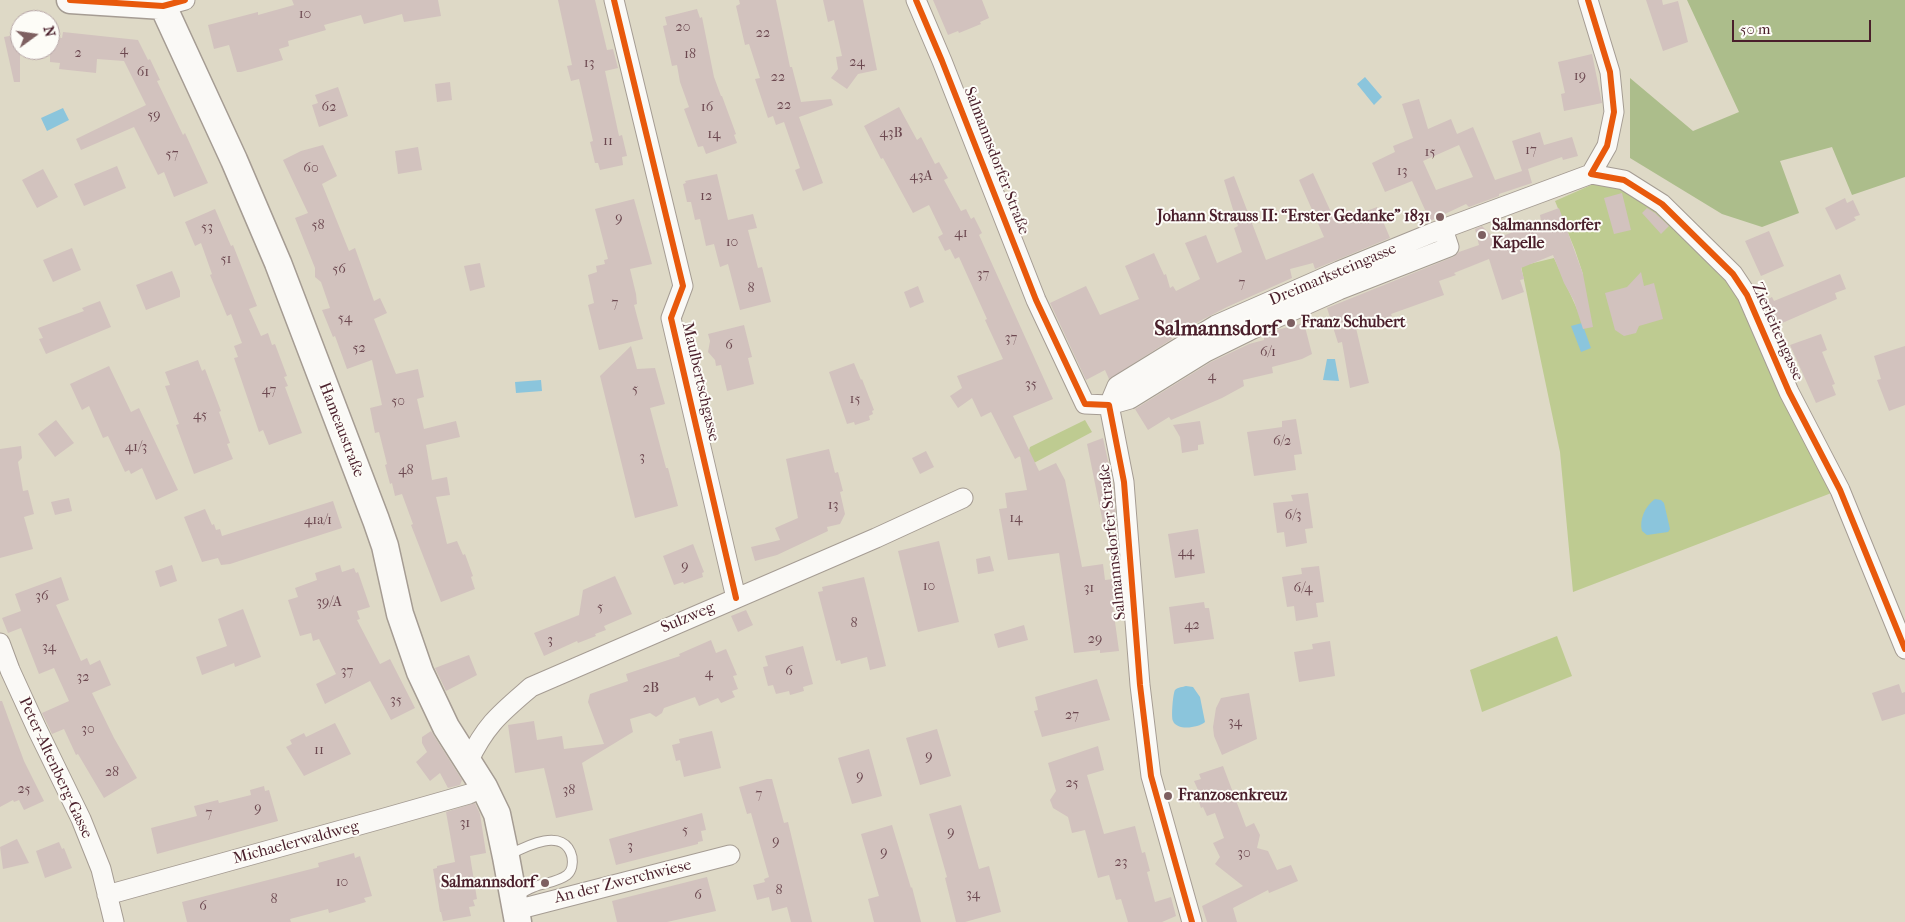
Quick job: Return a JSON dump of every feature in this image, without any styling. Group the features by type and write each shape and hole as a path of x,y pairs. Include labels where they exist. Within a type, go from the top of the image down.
{"main road":[{"path":"70,0 174,3"},
{"name":"Hameaustraße","path":"174,3 234,160 278,263 382,535 400,614 420,672 437,710 484,787 497,814 516,910"}],"street":[{"name":"Maulbertschgasse","path":"614,0 683,286 671,318 736,598"},
{"name":"Salmannsdorfer Straße","path":"916,0 1036,300 1085,404 1109,405 1124,482 1140,684 1152,776 1192,922"},
{"path":"1588,0 1610,72 1614,112 1607,146 1591,174"},
{"name":"Dreimarksteingasse","path":"1109,405 1130,399 1278,308 1338,290 1449,247 1443,229 1591,174"},
{"name":"Zierleitengasse","path":"1591,174 1624,180 1662,204 1733,274 1747,295 1788,392 1840,490 1905,649"},
{"name":"Sulzweg","path":"468,762 478,740 496,717 532,687 876,538 963,498"},
{"name":"Peter-Altenberg-Gasse","path":"0,643 37,729 81,819 101,869 114,922"},
{"name":"Michaelerwaldweg","path":"107,895 469,794 484,787"},
{"name":"An der Zwerchwiese","path":"516,910 730,854"},
{"name":"Peter-Altenberg-Gasse","path":"107,895 108,922"}],"lane":[{"path":"506,856 535,843 558,841 564,843 569,848 572,857 572,867 568,874 558,880 534,887 516,910"}],"green space":[{"path":"1687,0 1905,0 1905,177 1852,195 1832,147 1780,161 1799,213 1762,227 1722,214 1630,158 1630,78 1693,131 1739,112"},
{"path":"1598,182 1638,192 1730,280 1834,492 1573,592 1560,452 1521,266 1554,258 1577,309 1583,274 1555,201"},
{"path":"1085,420 1092,432 1032,464 1019,456 1029,451 1030,447"},
{"path":"1557,636 1572,676 1482,712 1470,670"}],"water":[{"path":"1365,77 1382,97 1374,105 1357,84"},
{"path":"63,108 69,120 47,131 41,118"},
{"path":"1582,323 1591,348 1581,352 1571,326"},
{"path":"1327,359 1335,359 1339,381 1323,380"},
{"path":"541,380 542,391 516,393 515,382"},
{"path":"1655,499 1661,500 1664,503 1670,529 1668,532 1647,535 1642,531 1642,518 1648,505"},
{"path":"1186,686 1193,687 1200,697 1205,722 1188,728 1175,724 1172,715 1175,690"}],"building":[{"path":"292,0 438,0 441,16 404,22 402,14 364,24 361,15 324,25 326,30 288,41 289,46 279,49 283,60 241,72 237,72 229,45 214,49 208,25 258,12 258,15 294,5"},
{"path":"558,0 595,0 607,50 613,49 618,68 605,71 619,136 622,135 627,156 622,157 623,165 600,170 598,163 595,163 590,142 593,141 579,79 571,81 567,66 572,65"},
{"path":"739,0 776,0 790,67 792,67 801,102 831,99 833,105 799,117 823,183 803,191 795,170 800,168 784,122 776,125 773,116 768,118 755,79 760,78 749,44 745,45 736,6 740,4"},
{"path":"823,0 863,0 877,70 858,74 847,89 831,78 838,69 836,57 842,56 834,20 828,22"},
{"path":"933,0 982,0 989,18 980,22 981,24 959,33 958,31 948,35"},
{"path":"1646,0 1662,0 1663,5 1678,1 1688,42 1663,51"},
{"path":"697,9 700,18 702,17 714,77 736,134 734,135 737,143 706,154 703,146 698,147 684,109 689,107 680,82 677,65 672,66 663,26 667,25 665,17"},
{"path":"63,32 138,40 148,60 150,59 160,80 157,81 183,135 185,133 208,183 174,197 164,172 158,175 134,127 81,150 76,139 146,105 124,61 97,59 96,73 59,69 60,63 50,62 50,60 60,60 60,38 62,38"},
{"path":"10,36 10,60 20,60 20,82 14,82 4,37"},
{"path":"1592,54 1602,103 1564,111 1561,94 1565,93 1558,62"},
{"path":"450,82 452,100 437,102 435,84"},
{"path":"338,87 348,116 319,127 312,105 318,103 315,95"},
{"path":"1419,99 1428,129 1451,119 1457,134 1473,127 1495,180 1528,169 1532,183 1469,207 1466,204 1430,221 1412,181 1385,192 1372,163 1395,152 1393,146 1413,138 1402,104","holes":["1459,145 1473,177 1436,190 1423,161"]},
{"path":"899,107 917,140 921,137 935,164 939,162 948,178 944,180 961,211 966,209 971,219 974,217 982,233 979,235 1053,399 1013,416 1039,471 1056,463 1065,480 1082,567 1103,564 1105,580 1113,579 1115,599 1112,600 1119,651 1100,653 1100,650 1074,653 1059,553 1008,560 999,509 1007,508 1005,493 1027,490 1020,456 1015,459 991,412 981,417 972,398 958,408 950,396 962,388 957,376 1003,359 959,257 955,259 950,249 945,251 938,237 943,234 929,205 913,213 864,126"},
{"path":"1540,132 1544,145 1572,137 1578,156 1563,160 1562,157 1522,171 1512,141"},
{"path":"323,145 337,176 322,184 349,251 355,248 374,301 380,298 387,313 374,319 396,374 418,369 424,397 417,399 424,429 456,421 460,437 426,445 432,480 447,477 450,495 436,497 447,544 457,541 463,555 465,554 473,576 471,577 475,589 441,602 411,525 413,524 402,494 395,496 392,483 390,484 379,432 375,433 370,408 382,405 372,360 347,369 335,336 333,337 322,310 330,308 321,282 315,277 315,268 295,218 308,213 283,160 301,151"},
{"path":"418,147 422,170 398,174 395,151"},
{"path":"117,166 126,188 84,206 74,184"},
{"path":"43,169 58,197 37,208 22,180"},
{"path":"1313,173 1336,223 1377,207 1390,238 1315,269 1313,263 1290,269 1292,278 1227,307 1171,336 1172,339 1109,379 1105,370 1086,380 1050,303 1086,286 1100,315 1139,299 1125,266 1154,253 1164,275 1166,274 1170,288 1173,286 1176,291 1200,279 1185,243 1206,235 1217,263 1242,252 1234,228 1238,226 1224,180 1234,176 1266,260 1324,237 1299,180"},
{"path":"717,174 728,220 753,214 757,228 748,230 758,268 762,267 771,302 740,310 728,264 720,267 714,244 706,246 700,219 695,220 691,202 687,202 683,184 686,183 685,181"},
{"path":"1622,193 1631,230 1614,234 1604,198"},
{"path":"1845,198 1847,203 1853,200 1860,215 1854,217 1856,220 1836,230 1825,208"},
{"path":"634,199 652,264 630,269 636,294 637,304 634,305 643,339 599,350 588,305 594,303 588,275 597,272 596,266 605,264 604,260 608,259 595,209"},
{"path":"1559,208 1583,274 1593,327 1583,329 1574,301 1564,283 1553,255 1521,268 1524,279 1520,280 1524,292 1502,300 1489,259 1439,281 1444,295 1356,328 1369,383 1350,388 1342,342 1338,343 1327,308 1479,245 1475,229 1482,226 1495,239 1541,221 1540,215"},
{"path":"1647,208 1669,226 1661,234 1642,213"},
{"path":"215,209 231,246 233,245 257,306 249,309 261,336 268,333 272,345 275,344 287,376 284,377 288,386 285,387 302,433 269,445 263,430 259,432 234,358 238,357 234,346 242,343 231,314 227,316 210,275 212,274 201,243 195,246 185,222"},
{"path":"1769,231 1784,266 1761,276 1745,241"},
{"path":"72,248 81,270 53,282 43,260"},
{"path":"480,263 485,287 470,291 464,266"},
{"path":"172,271 180,291 180,297 146,310 136,285"},
{"path":"1641,272 1644,286 1654,283 1663,319 1639,326 1636,333 1624,336 1615,330 1605,293 1627,287"},
{"path":"1840,274 1846,289 1835,293 1837,299 1780,324 1778,319 1771,322 1762,302 1772,297 1774,301"},
{"path":"918,286 924,302 910,308 904,292"},
{"path":"100,301 111,327 46,354 39,339 43,338 38,328 84,311 82,308"},
{"path":"1304,323 1312,354 1302,359 1272,367 1273,373 1243,380 1244,386 1222,398 1171,420 1169,417 1148,430 1135,409 1211,362 1249,344 1264,340 1264,336 1277,330"},
{"path":"744,325 752,357 748,358 754,384 727,391 721,365 716,366 715,360 708,352 710,341 708,334"},
{"path":"1821,334 1827,350 1822,352 1835,384 1832,385 1836,395 1816,403 1790,345"},
{"path":"631,346 637,369 655,368 665,404 650,408 678,506 635,518 600,376"},
{"path":"1905,346 1905,405 1889,411 1877,380 1881,379 1874,356"},
{"path":"198,360 202,371 205,369 221,411 219,412 230,443 227,444 233,459 194,474 176,425 179,424 165,386 170,385 165,372"},
{"path":"854,363 874,410 872,411 873,414 869,416 870,420 855,425 854,422 847,424 829,372"},
{"path":"109,366 131,412 139,408 178,490 156,500 142,468 131,474 129,470 125,472 108,436 103,438 89,406 82,410 70,384"},
{"path":"1296,419 1302,454 1294,455 1296,470 1254,476 1247,432 1282,427 1282,421"},
{"path":"56,420 74,443 55,457 38,434"},
{"path":"1200,421 1204,444 1198,445 1198,450 1182,453 1180,437 1173,425"},
{"path":"1103,438 1113,484 1116,520 1103,523 1087,444"},
{"path":"21,446 22,458 18,462 23,491 28,490 34,514 24,517 33,549 0,558 0,449"},
{"path":"829,449 835,473 838,472 843,491 840,492 845,514 840,524 827,527 828,531 777,555 755,561 751,547 780,540 775,528 798,518 786,459"},
{"path":"926,451 934,467 920,474 912,458"},
{"path":"1308,493 1313,528 1305,529 1307,543 1286,547 1284,532 1277,533 1273,503 1293,501 1291,495"},
{"path":"69,498 72,511 55,515 51,502"},
{"path":"333,501 342,528 230,564 221,565 218,558 202,562 184,517 205,509 212,525 214,524 216,530 220,529 222,536"},
{"path":"1198,529 1205,573 1175,578 1168,534"},
{"path":"939,541 959,622 918,632 898,551"},
{"path":"693,544 704,572 702,573 703,577 684,584 683,582 674,585 663,556"},
{"path":"990,556 994,571 978,574 976,559"},
{"path":"172,565 177,581 160,587 155,571"},
{"path":"340,565 342,572 354,568 356,573 358,572 370,607 357,611 360,619 357,620 380,664 390,659 415,708 391,720 370,681 325,704 316,684 336,674 319,639 313,641 311,633 300,636 288,600 298,597 295,588 317,580 315,573"},
{"path":"1319,566 1324,602 1316,603 1318,617 1296,621 1294,606 1287,607 1282,577 1302,574 1301,568"},
{"path":"615,576 632,614 604,626 606,630 595,634 596,636 578,643 577,641 544,656 534,633 579,615 583,590"},
{"path":"61,577 69,600 56,605 81,661 87,658 90,665 100,660 111,685 92,693 114,738 137,778 104,798 78,754 76,755 64,729 52,734 42,713 69,701 54,668 39,674 21,628 8,633 2,618 21,611 15,594"},
{"path":"864,577 886,666 870,670 867,657 841,664 840,660 836,661 818,592 823,591 822,587"},
{"path":"1204,602 1205,608 1209,608 1214,639 1174,644 1169,607"},
{"path":"243,609 261,657 235,667 234,663 202,675 196,657 227,646 218,619"},
{"path":"746,610 753,625 738,632 731,616"},
{"path":"1024,625 1028,640 998,648 994,634"},
{"path":"711,640 716,653 726,649 737,675 733,676 738,689 732,691 735,697 721,703 718,698 699,706 695,697 664,708 662,713 656,717 650,713 630,719 633,732 582,763 593,810 556,818 544,768 515,773 508,725 534,721 537,740 562,736 564,749 604,744 588,702 590,694 628,681 626,674 680,656 679,654"},
{"path":"1330,641 1335,676 1299,682 1294,652 1313,649 1312,644"},
{"path":"803,646 813,684 803,687 804,691 790,695 789,691 776,694 773,685 768,686 763,667 768,666 765,656"},
{"path":"469,655 477,675 446,691 435,668"},
{"path":"1097,679 1110,720 1042,737 1034,711 1038,710 1035,697"},
{"path":"1899,684 1902,693 1905,692 1905,714 1882,721 1872,693"},
{"path":"1249,693 1257,739 1222,755 1214,736 1213,727 1216,708 1221,698"},
{"path":"0,701 2,701 24,761 44,801 24,810 19,800 14,802 13,800 0,807"},
{"path":"335,723 351,754 304,776 286,747 292,744 290,740 304,733 306,737"},
{"path":"937,729 951,776 920,785 906,738"},
{"path":"431,731 462,780 460,785 448,788 440,773 430,781 416,762 427,752 422,743 422,737"},
{"path":"712,731 721,768 684,777 680,760 676,761 672,745 680,743 679,739"},
{"path":"1098,746 1104,770 1087,775 1104,834 1135,826 1142,853 1145,852 1150,871 1147,872 1155,902 1171,897 1176,916 1162,922 1128,922 1121,899 1116,900 1109,875 1098,878 1085,830 1072,833 1068,817 1053,808 1050,800 1056,791 1048,763"},
{"path":"869,749 882,796 852,804 838,758"},
{"path":"1223,766 1246,827 1254,823 1260,835 1257,848 1268,851 1277,870 1291,865 1298,881 1269,893 1268,890 1233,908 1237,922 1207,922 1202,906 1243,886 1215,864 1220,857 1213,843 1224,838 1215,813 1207,816 1203,807 1201,808 1195,791 1198,790 1194,781 1201,779 1199,774"},
{"path":"772,779 784,823 788,822 812,922 791,922 787,907 772,911 769,897 757,900 753,885 765,882 764,879 769,877 751,813 747,814 739,787"},
{"path":"264,786 265,791 269,790 278,821 157,854 151,828 197,816 194,806 218,800 219,803 251,795 250,790"},
{"path":"475,803 480,814 486,853 470,856 477,899 473,900 475,906 469,907 471,916 443,921 433,869 437,868 437,866 455,862 446,812"},
{"path":"961,805 979,869 989,866 1001,912 965,922 956,922 945,878 947,877 929,814"},
{"path":"702,813 706,830 701,831 703,841 698,842 698,844 616,865 609,839"},
{"path":"892,825 921,922 874,922 868,899 879,896 861,834"},
{"path":"17,839 29,863 3,869 0,847"},
{"path":"59,842 62,849 64,848 72,868 45,878 36,851"},
{"path":"354,853 355,858 360,856 372,896 364,898 366,902 329,913 328,909 290,919 291,922 187,922 182,902 319,867 318,863"},
{"path":"707,877 716,911 667,922 617,922 612,901"}],"cycle path":[{"path":"70,0 163,6 185,0"},
{"path":"614,0 683,286 671,318 736,598"},
{"path":"916,0 1036,300 1085,404 1109,405 1124,482 1140,685 1151,776 1192,922"},
{"path":"1588,0 1610,72 1614,112 1607,146 1591,174 1624,180 1662,204 1733,274 1747,295 1789,392 1840,490 1905,649"}],"place":[{"name":"Johann Strauss II: “Erster Gedanke” 1831","path":"1440,217"},
{"name":"Salmannsdorfer Kapelle","path":"1482,235"},
{"name":"Franz Schubert","path":"1291,323"},
{"name":"Franzosenkreuz","path":"1168,796"},
{"name":"Salmannsdorf","path":"545,883"}],"district":[{"name":"Salmannsdorf","path":"1216,330"}]}
